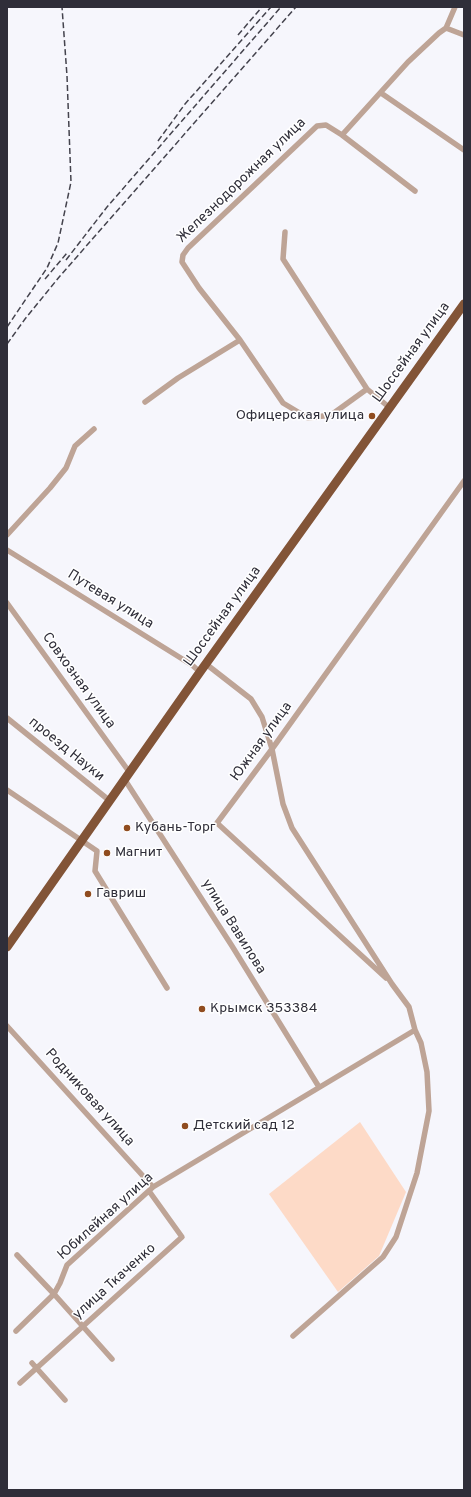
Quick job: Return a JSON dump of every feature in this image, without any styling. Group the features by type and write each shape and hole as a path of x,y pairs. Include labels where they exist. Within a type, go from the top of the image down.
{"highway":[{"name":"Шоссейная улица","path":"8,942 128,777 200,672 464,304"}],"street":[{"path":"342,135 408,62 439,32 446,28 455,7"},
{"path":"446,28 464,35"},
{"path":"381,93 464,150"},
{"name":"Железнодорожная улица","path":"240,340 199,288 182,262 183,255 188,248 317,126 326,125 342,135 415,191"},
{"path":"285,232 283,259 367,389 390,408"},
{"path":"146,402 178,378 240,340 284,403 308,418 331,415 367,389"},
{"path":"7,535 50,488 66,468 75,446 94,429"},
{"name":"Южная улица","path":"392,984 217,823 272,749 464,481"},
{"name":"Путевая улица","path":"7,550 192,665 200,672"},
{"name":"Совхозная улица","path":"7,603 128,777"},
{"path":"206,664 251,699 262,717 272,749 283,804 292,828 392,984 409,1007 415,1030 421,1043 427,1072 429,1111 417,1173 396,1237 383,1257 293,1336"},
{"name":"проезд Науки","path":"7,718 110,801"},
{"name":"улица Вавилова","path":"128,777 319,1087"},
{"path":"7,790 97,852 94,871 166,988"},
{"name":"Родниковая улица","path":"7,1026 151,1189"},
{"name":"Юбилейная улица","path":"16,1331 54,1294 67,1265 151,1189 415,1030"},
{"name":"улица Ткаченко","path":"20,1383 182,1237 151,1189"},
{"path":"17,1255 112,1359"},
{"path":"32,1363 66,1400"}],"shaded area":[{"path":"360,1122 406,1192 379,1256 338,1292 269,1194"}],"railway":[{"path":"7,327 47,268 58,243 71,182 67,76 62,7"},
{"path":"238,35 262,7"},
{"path":"158,141 185,104 271,7"},
{"path":"66,260 107,207 281,7"},
{"path":"7,344 60,276 296,7"},
{"path":"45,279 67,253"}],"place":[{"name":"Офицерская улица","path":"372,416"},
{"name":"Кубань-Торг","path":"127,828"},
{"name":"Магнит","path":"107,853"},
{"name":"Гавриш","path":"88,894"},
{"name":"Крымск 353384","path":"202,1009"},
{"name":"Детский сад 12","path":"185,1126"}]}
